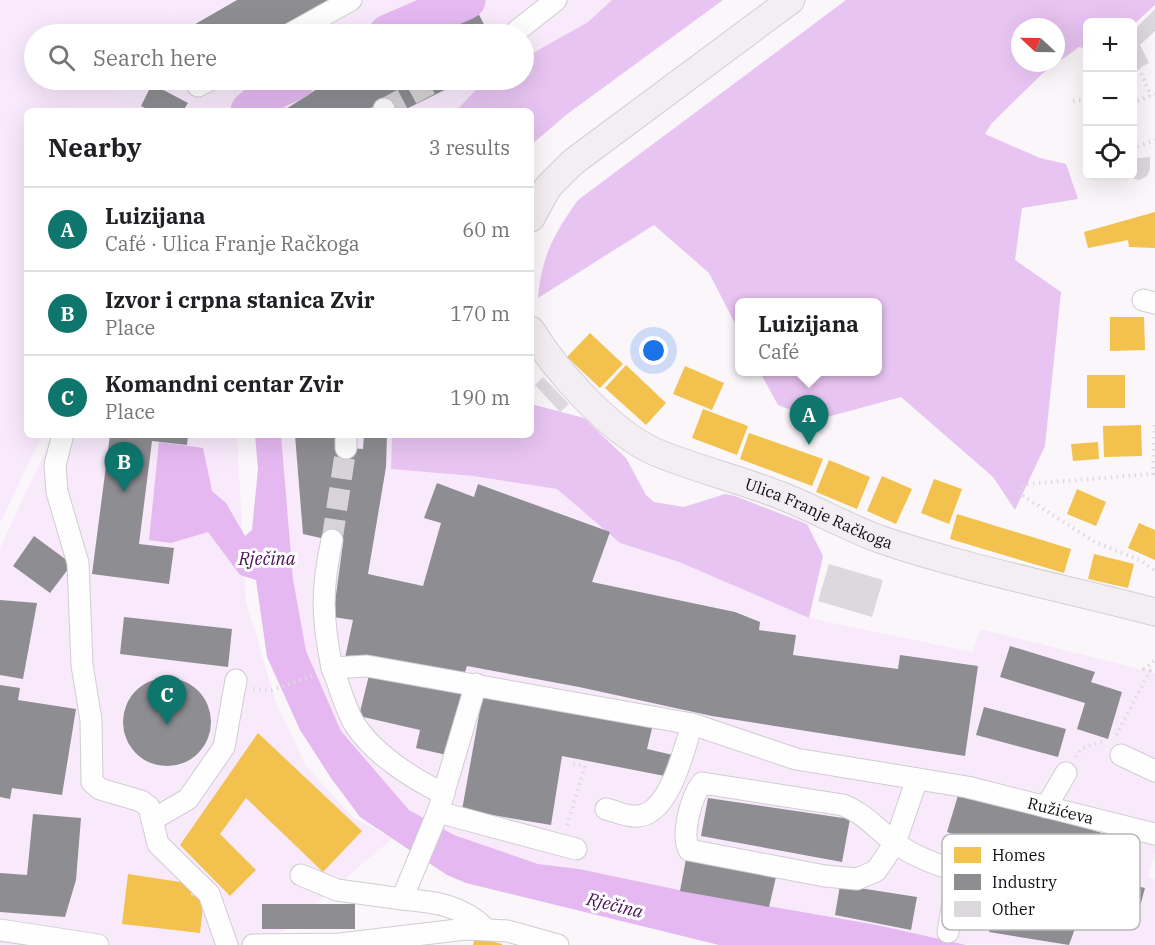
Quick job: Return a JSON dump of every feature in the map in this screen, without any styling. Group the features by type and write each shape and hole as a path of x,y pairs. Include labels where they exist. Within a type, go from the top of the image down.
{"main road":[{"path":"534,213 548,187 564,170 791,0"},
{"name":"Ulica Franje Račkoga","path":"534,335 542,348 585,397 620,429 651,450 799,502 880,539 956,563 1155,612"}],"street":[{"path":"308,24 351,0"},
{"path":"524,24 541,8 556,0"},
{"path":"62,438 55,465 57,492 78,563 82,665 91,720 92,782 100,789 141,801 149,807 158,844 209,894 227,945"},
{"path":"332,540 323,579 322,604 332,668 355,724 386,757 425,785 441,803 568,848"},
{"name":"Ružićeva","path":"332,668 367,666 692,724 796,759 967,787 1154,832"},
{"path":"152,820 188,799 224,747 236,680"},
{"path":"402,899 441,803 476,684"},
{"path":"606,809 635,817 648,812 662,801 674,781 692,724"},
{"path":"1121,755 1155,771"},
{"path":"1046,807 1066,774"},
{"path":"917,779 895,843 876,871 856,879 825,876 689,850 685,842 695,792 702,783 843,805 860,812 895,843 942,866"},
{"path":"300,875 337,890 433,902 471,914 486,929"},
{"path":"257,944 340,944 466,929 486,929 508,931 558,945"},
{"path":"0,930 98,945"}],"path":[{"path":"1137,101 1153,95 1139,68"},
{"path":"1073,101 1083,100"},
{"path":"1137,147 1155,140"},
{"path":"1155,425 1153,474 1027,484 1020,489 1020,494 1095,543 1142,561 1155,571"},
{"path":"1066,774 1081,748 1118,734 1128,709 1150,671 1144,669 1155,660"},
{"path":"272,690 332,668"},
{"path":"568,848 585,766 572,763"}],"shaded area":[{"path":"0,0 187,0 150,24 24,24 24,90 116,90 125,108 24,108 24,438 41,438 0,523"},
{"path":"187,0 612,0 588,22 534,52 534,24 150,24"},
{"path":"612,0 723,0 566,115 534,142 534,108 459,108 476,90 534,90 534,52 588,22"},
{"path":"846,0 1155,0 1155,5 1137,21 1137,18 1083,18 1083,48 1079,47 1065,57 1065,18 1011,18 1011,72 1045,72 991,124 985,134 1040,158 1066,164 1078,199 1022,208 1015,260 1061,292 1045,446 1015,510 993,477 901,397 816,420 778,405 762,376 882,376 882,298 735,298 735,323 709,273 654,225 538,298 542,270 555,235 578,200"},
{"path":"116,90 476,90 459,108 125,108"},
{"path":"534,405 584,418 626,458 646,495 654,502 684,507 725,494 807,524 823,556 809,618 679,562 620,543 557,489 473,476 391,469 392,438 534,438"},
{"path":"52,438 237,438 246,602 277,705 306,766 353,817 392,839 266,945 0,945 0,548"},
{"path":"281,438 392,438 391,469 473,476 557,489 620,543 679,562 809,618 972,652 981,629 1155,673 1155,852 1148,876 1155,880 1155,945 958,944 877,925 698,894 579,869 538,864 454,835 409,810 341,731 303,653 293,579"}],"water":[{"name":"Rječina","path":"255,438 281,438 293,579 306,651 341,731 409,810 454,835 538,864 579,869 698,894 877,925 966,945 719,945 466,883 447,875 360,817 300,730 267,657 256,580 240,575 208,532 171,543 149,540 159,442 203,448 212,491 226,503 245,536 252,530 258,469"}],"building: Homes":[{"path":"1155,212 1155,248 1129,247 1128,240 1088,248 1084,232"},
{"path":"1110,317 1144,317 1145,350 1110,351"},
{"path":"590,333 623,364 600,388 567,357"},
{"path":"626,365 666,403 646,425 605,388"},
{"path":"685,366 724,383 712,410 673,394"},
{"path":"1087,375 1125,375 1125,408 1087,408"},
{"path":"703,409 748,426 737,455 692,438"},
{"path":"1141,425 1142,456 1104,457 1103,426"},
{"path":"749,433 823,459 812,486 740,459"},
{"path":"1098,442 1099,459 1073,461 1071,444"},
{"path":"829,460 870,477 857,509 816,492"},
{"path":"882,476 912,489 896,524 867,511"},
{"path":"934,479 962,489 949,524 921,513"},
{"path":"1077,489 1106,502 1096,526 1067,514"},
{"path":"957,514 1071,549 1064,573 950,539"},
{"path":"1139,523 1155,530 1155,560 1128,548"},
{"path":"1094,554 1134,564 1128,588 1088,579"},
{"path":"258,733 362,831 323,872 246,798 220,834 256,870 230,896 180,845"},
{"path":"128,874 193,884 191,895 204,897 200,933 122,924"},
{"path":"475,937 502,944 502,945 473,945"}],"building: Industry":[{"path":"237,0 329,0 287,24 195,24"},
{"path":"475,7 484,24 439,24"},
{"path":"149,90 163,90 188,103 185,108 145,108 141,106"},
{"path":"316,90 445,90 408,108 384,108 380,102 371,108 288,108"},
{"path":"110,438 188,438 187,445 152,441 139,544 174,548 169,584 92,574"},
{"path":"295,438 336,438 336,447 363,449 364,438 387,438 386,467 368,574 423,586 441,523 424,518 437,483 474,497 478,484 610,532 592,582 735,612 760,622 759,630 796,635 793,655 898,669 900,655 978,666 965,756 712,716 579,687 467,666 464,675 345,658 353,620 333,617 343,543 303,534"},
{"path":"34,536 72,564 50,593 13,566"},
{"path":"0,600 37,603 23,679 0,675"},
{"path":"124,617 232,629 228,667 120,654"},
{"path":"1010,646 1095,672 1091,682 1122,692 1108,739 1077,729 1085,703 1000,677"},
{"path":"370,671 465,693 451,756 416,748 420,730 359,716"},
{"path":"167,678 184,681 198,691 208,705 211,722 208,739 198,753 184,763 167,766 150,763 136,753 126,739 123,722 126,705 136,691 150,681"},
{"path":"0,685 20,688 18,700 76,709 62,795 12,788 10,799 0,797"},
{"path":"483,693 654,720 647,749 673,755 670,777 562,756 551,825 462,810"},
{"path":"984,707 1066,729 1058,757 976,735"},
{"path":"959,792 1106,834 954,834 947,832"},
{"path":"708,798 850,819 842,862 701,836"},
{"path":"33,814 81,818 76,880 65,917 0,912 0,873 27,875"},
{"path":"686,859 776,877 769,907 680,891"},
{"path":"840,885 917,897 911,930 835,915"},
{"path":"1140,887 1145,888 1140,906"},
{"path":"262,904 355,904 355,929 262,929"},
{"path":"989,930 1075,930 1069,945 989,932"}],"building: Other":[{"path":"1155,9 1155,31 1140,45 1149,63 1137,69 1137,27"},
{"path":"1150,157 1150,169 1147,176 1139,180 1137,180 1137,158"},
{"path":"543,377 569,404 560,412 535,385"},
{"path":"829,564 883,580 872,617 818,601"}],"waterway":[{"name":"Rječina","path":"411,24 466,0"},
{"name":"Rječina","path":"253,108 274,90"}],"tunnel":[{"path":"386,108 419,90"},
{"path":"332,540 346,448"}],"place":[{"name":"Luizijana","path":"809,445"},
{"name":"Izvor i crpna stanica Zvir","path":"124,492"},
{"name":"Komandni centar Zvir","path":"167,725"}]}
